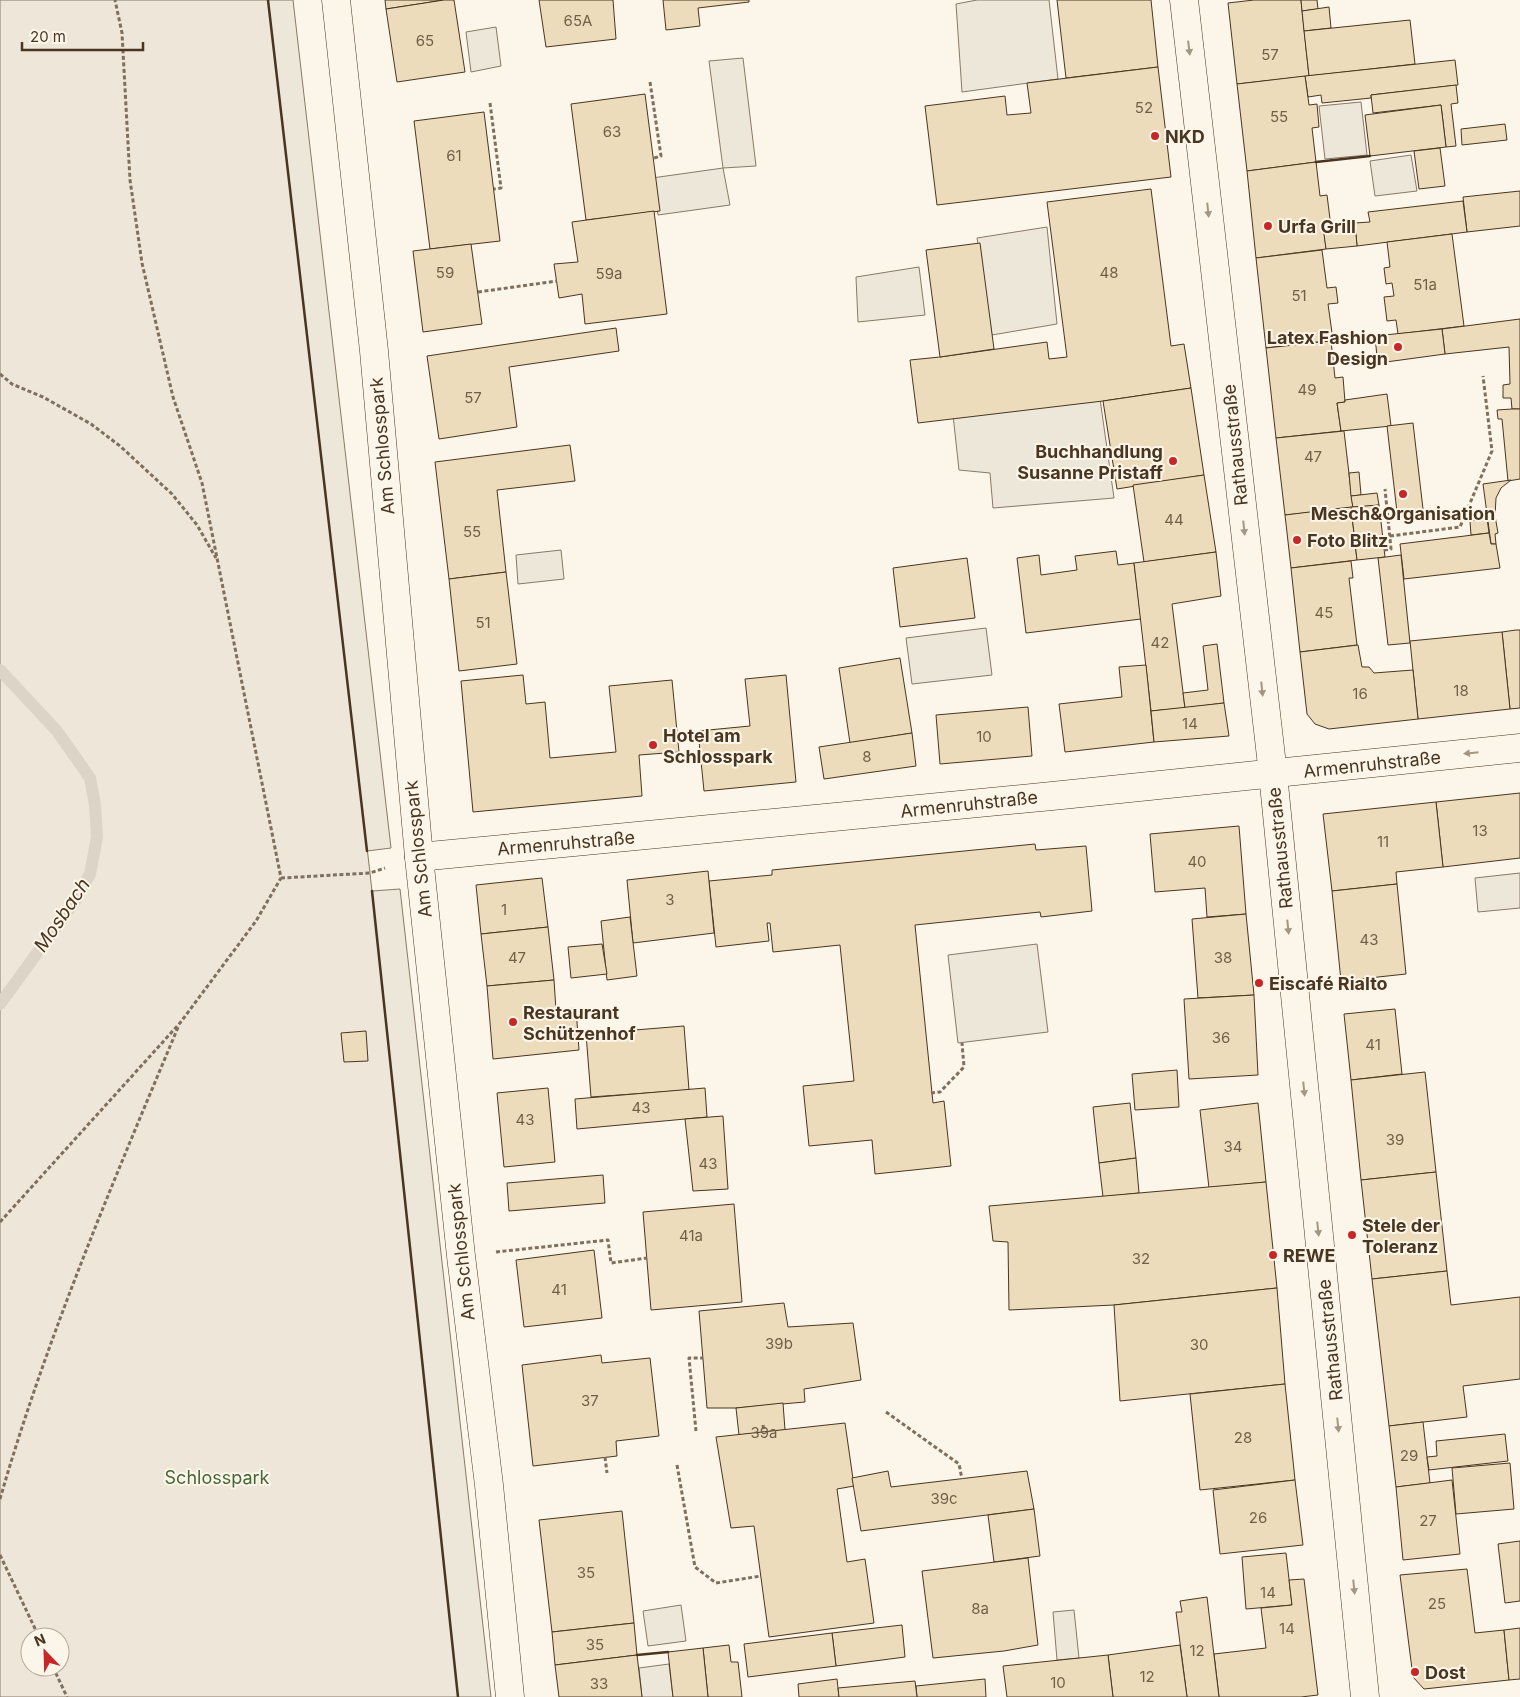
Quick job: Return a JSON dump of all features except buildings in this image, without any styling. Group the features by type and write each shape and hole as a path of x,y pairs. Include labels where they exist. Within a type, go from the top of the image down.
{"street":[{"name":"Am Schlosspark","path":"336,0 374,351 418,857 461,1256 489,1485 510,1697"},
{"name":"Rathausstraße","path":"1184,0 1273,774 1365,1697"},
{"name":"Armenruhstraße","path":"418,857 1273,774 1520,748"}],"path":[{"path":"0,1222 180,1023 256,921 281,878 202,483 173,397 142,264 130,180 122,33 115,0"},
{"path":"650,82 661,156 654,158"},
{"path":"490,103 501,188 494,189"},
{"path":"478,292 557,281"},
{"path":"0,374 12,384 42,397 91,424 120,446 172,494 197,525 218,562"},
{"path":"1390,536 1460,527 1492,451 1483,376"},
{"path":"1384,550 1391,549 1385,489"},
{"path":"281,878 370,872 418,857"},
{"path":"0,1498 15,1445 78,1271 180,1023"},
{"path":"932,1093 940,1092 964,1067 962,1043"},
{"path":"461,1256 608,1240 611,1264 647,1258"},
{"path":"696,1431 688,1358 703,1358"},
{"path":"886,1412 960,1464 962,1479"},
{"path":"763,1424 764,1432"},
{"path":"605,1457 608,1473"},
{"path":"677,1465 694,1567 716,1582 761,1576"},
{"path":"0,1555 34,1627"},
{"path":"58,1677 67,1697"}],"green space":[{"name":"Schlosspark","path":"0,0 268,0 370,873 458,1697 0,1697"}],"shaded area":[{"path":"268,0 293,0 391,848 367,851"},
{"path":"977,0 1049,0 1058,79 962,92 956,4"},
{"path":"496,27 501,66 471,72 466,32"},
{"path":"743,58 756,166 723,168 709,61"},
{"path":"1361,102 1367,155 1325,159 1319,106"},
{"path":"1411,155 1417,191 1375,196 1370,161"},
{"path":"723,168 730,205 658,215 652,178"},
{"path":"1047,227 1057,324 992,335 977,238"},
{"path":"919,267 925,315 858,322 856,277"},
{"path":"1100,399 1114,498 993,508 990,473 959,470 953,415"},
{"path":"561,550 564,579 518,584 516,555"},
{"path":"986,628 992,675 912,684 906,638"},
{"path":"1520,873 1520,908 1478,912 1475,878"},
{"path":"400,889 491,1697 458,1697 372,891"},
{"path":"1037,944 1048,1032 958,1043 948,955"},
{"path":"681,1605 686,1641 648,1646 643,1611"},
{"path":"1074,1610 1079,1658 1057,1660 1053,1612"},
{"path":"669,1664 673,1697 642,1697 639,1668"}],"waterway":[{"name":"Mosbach","path":"0,670 57,731 90,778 95,805 97,837 90,874 75,901 0,1004"}],"wall":[{"path":"268,0 367,851"},
{"path":"1316,162 1370,156"},
{"path":"1333,340 1375,336"},
{"path":"372,891 458,1697"},
{"path":"637,1655 668,1652"}],"place":[{"name":"NKD","path":"1155,136"},
{"name":"Urfa Grill","path":"1268,226"},
{"name":"Latex Fashion Design","path":"1398,347"},
{"name":"Buchhandlung Susanne Pristaff","path":"1173,461"},
{"name":"Mesch&Organisation","path":"1403,494"},
{"name":"Foto Blitz","path":"1297,540"},
{"name":"Hotel am Schlosspark","path":"653,745"},
{"name":"Eiscafé Rialto","path":"1259,983"},
{"name":"Restaurant Schützenhof","path":"513,1022"},
{"name":"Stele der Toleranz","path":"1352,1235"},
{"name":"REWE","path":"1273,1255"},
{"name":"Dost","path":"1415,1672"}]}
